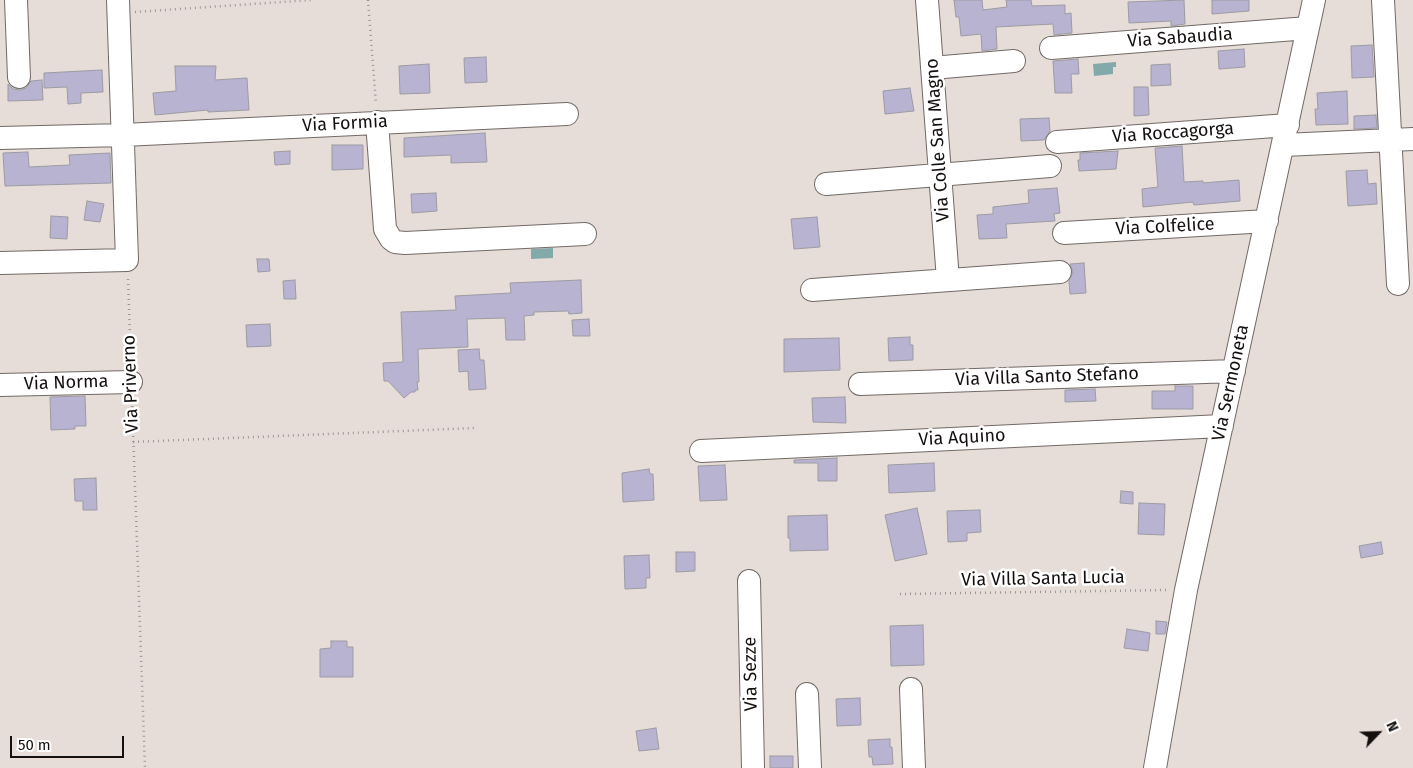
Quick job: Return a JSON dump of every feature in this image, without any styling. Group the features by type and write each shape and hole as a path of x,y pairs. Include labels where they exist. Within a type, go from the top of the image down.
{"street":[{"path":"16,0 18,77"},
{"name":"Via Colle San Magno","path":"927,0 948,280"},
{"name":"Via Sermoneta","path":"1155,768 1186,590 1314,0"},
{"path":"1383,0 1398,284"},
{"path":"0,263 127,260 118,6"},
{"name":"Via Sabaudia","path":"1050,48 1308,28"},
{"path":"932,68 1014,61"},
{"name":"Via Formia","path":"0,138 123,135 567,114"},
{"path":"377,122 385,228 391,239 395,242 585,234"},
{"name":"Via Roccagorga","path":"1057,142 1286,135 1390,140 1413,139"},
{"path":"826,184 1050,166"},
{"name":"Via Colfelice","path":"1064,233 1267,221"},
{"path":"812,290 1060,272"},
{"name":"Via Villa Santo Stefano","path":"860,384 1234,371"},
{"name":"Via Norma","path":"0,385 131,382"},
{"name":"Via Aquino","path":"701,451 1222,426"},
{"name":"Via Sezze","path":"749,581 753,768"},
{"path":"911,689 914,768"},
{"path":"807,694 810,768"}],"path":[{"path":"118,6 311,0"},
{"path":"368,0 377,122"},
{"name":"Via Priverno","path":"127,260 145,768"},
{"path":"133,442 475,428"},
{"name":"Via Villa Santa Lucia","path":"900,594 1186,590"}],"water":[{"path":"1116,62 1116,67 1113,67 1113,74 1094,76 1093,64"},
{"path":"553,248 553,258 531,259 531,249"}],"building":[{"path":"954,0 982,0 983,10 1007,7 1006,0 1031,0 1032,6 1065,5 1065,14 1071,13 1072,33 1054,35 1053,24 996,27 997,49 982,51 981,34 961,36 959,17 956,17"},
{"path":"1184,0 1185,24 1171,26 1171,21 1129,23 1128,2"},
{"path":"1212,0 1249,0 1249,11 1212,14"},
{"path":"1372,45 1374,77 1352,78 1351,46"},
{"path":"1244,49 1245,67 1219,69 1218,51"},
{"path":"486,57 487,82 465,83 464,58"},
{"path":"1078,59 1079,74 1071,74 1072,93 1055,93 1053,61"},
{"path":"429,64 430,93 400,94 399,66"},
{"path":"1170,64 1171,85 1151,86 1151,65"},
{"path":"175,66 216,66 215,80 247,78 249,110 208,112 208,110 155,115 153,93 176,91"},
{"path":"102,70 103,92 81,93 81,103 68,104 67,87 44,88 44,73"},
{"path":"42,80 43,100 8,101 8,84 13,89 20,90 26,88 31,81"},
{"path":"1134,87 1148,87 1149,115 1134,116"},
{"path":"910,88 914,111 885,114 883,91"},
{"path":"1347,91 1348,124 1316,125 1317,93"},
{"path":"1376,115 1377,128 1354,129 1354,116"},
{"path":"1049,118 1050,131 1044,140 1021,141 1020,119"},
{"path":"485,133 487,162 451,163 451,155 404,157 404,138"},
{"path":"332,145 363,145 363,169 332,170"},
{"path":"1182,146 1184,182 1203,181 1203,183 1239,180 1240,201 1194,205 1193,202 1143,207 1142,189 1158,187 1155,148"},
{"path":"290,151 290,164 275,165 274,152"},
{"path":"1118,151 1116,169 1079,171 1078,160 1080,160 1080,153"},
{"path":"28,152 29,167 70,165 69,155 110,153 111,183 5,186 3,153"},
{"path":"1367,170 1368,184 1376,183 1377,204 1348,206 1346,171"},
{"path":"1057,188 1060,213 1054,214 1055,221 1006,224 1007,238 979,239 977,215 993,214 993,207 1029,203 1028,190"},
{"path":"436,193 437,211 412,213 411,194"},
{"path":"87,201 104,204 100,222 84,220"},
{"path":"51,216 68,217 67,239 50,238"},
{"path":"817,217 820,247 794,249 791,219"},
{"path":"257,259 269,259 270,271 258,272"},
{"path":"1084,263 1086,293 1070,294 1069,281 1073,272 1070,264"},
{"path":"295,280 296,299 284,299 283,281"},
{"path":"581,280 582,313 569,314 568,311 534,312 534,315 524,316 525,340 506,340 505,318 467,319 468,347 418,349 418,390 411,392 404,398 388,381 384,381 383,363 403,362 401,312 456,310 455,296 511,293 510,283"},
{"path":"589,319 590,336 573,336 572,320"},
{"path":"270,324 271,346 247,347 246,325"},
{"path":"910,337 910,345 913,345 913,360 889,361 888,338"},
{"path":"839,338 840,370 784,372 784,339"},
{"path":"479,349 480,360 484,360 486,389 469,390 468,371 459,372 458,350"},
{"path":"1175,386 1193,386 1193,409 1152,409 1152,391 1175,391"},
{"path":"1095,389 1096,401 1065,402 1065,390"},
{"path":"85,396 86,426 75,426 75,429 51,430 50,397"},
{"path":"845,397 846,423 813,422 812,398"},
{"path":"837,458 837,481 818,481 818,463 794,463 794,460"},
{"path":"934,463 935,491 889,493 888,465"},
{"path":"725,465 727,500 700,501 698,466"},
{"path":"649,469 650,474 653,474 654,500 623,502 622,473"},
{"path":"96,478 97,510 83,510 83,501 75,501 74,479"},
{"path":"1121,491 1133,492 1133,504 1120,503"},
{"path":"1139,503 1165,504 1164,535 1138,534"},
{"path":"917,508 927,554 895,561 885,515"},
{"path":"980,510 981,532 967,533 967,541 948,542 947,511"},
{"path":"827,515 828,550 790,551 788,516"},
{"path":"1381,542 1383,554 1361,558 1359,546"},
{"path":"676,552 695,552 695,571 676,572"},
{"path":"649,555 650,578 646,578 646,588 625,589 624,556"},
{"path":"1156,621 1167,622 1165,634 1156,634"},
{"path":"923,625 924,665 891,666 890,626"},
{"path":"1127,629 1150,633 1148,651 1124,648"},
{"path":"331,641 347,641 347,647 353,647 353,677 320,677 320,649 331,648"},
{"path":"860,698 861,725 837,726 836,699"},
{"path":"656,728 659,749 639,751 636,731"},
{"path":"890,739 893,764 873,765 872,757 869,757 868,740"},
{"path":"770,756 793,756 793,768 770,768"}]}
